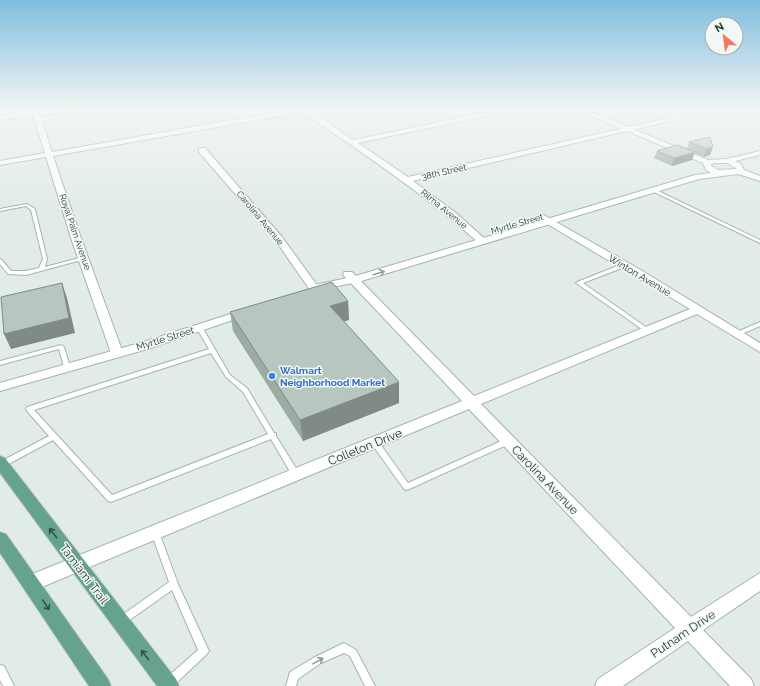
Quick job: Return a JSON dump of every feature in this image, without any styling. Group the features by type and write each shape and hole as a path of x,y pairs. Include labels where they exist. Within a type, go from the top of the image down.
{"main road":[{"name":"Tamiami Trail","path":"1,463 168,685"},
{"path":"0,539 101,686"}],"street":[{"name":"Royal Palm Avenue","path":"45,142 83,258 117,353"},
{"path":"0,163 118,142"},
{"name":"Rilma Avenue","path":"352,142 407,180 453,215 479,238"},
{"name":"38th Street","path":"407,180 574,142"},
{"path":"661,142 709,163 726,161 760,153"},
{"name":"Carolina Avenue","path":"202,150 279,239 314,288"},
{"path":"709,163 712,170 725,173 738,171 760,158"},
{"path":"726,161 738,171 760,183"},
{"name":"Myrtle Street","path":"546,219 699,172 709,163"},
{"path":"738,171 760,179"},
{"name":"Myrtle Street","path":"302,293 314,288 479,238 698,177 725,173"},
{"name":"Winton Avenue","path":"546,219 625,265 760,348"},
{"name":"Carolina Avenue","path":"351,277 744,686"},
{"name":"Myrtle Street","path":"0,387 117,353 255,309"},
{"name":"Colleton Drive","path":"31,583 472,404 698,310"},
{"name":"Putnam Drive","path":"605,686 760,581"}],"lane":[{"path":"653,190 760,242"},
{"path":"0,210 27,205 33,209 45,259 41,268"},
{"path":"0,261 10,273 26,273 83,258"},
{"path":"625,265 579,283 648,331"},
{"path":"738,334 760,324"},
{"path":"199,327 228,376 245,390 274,435 296,475"},
{"path":"0,363 61,347 67,367"},
{"path":"213,350 30,410 111,499 274,435"},
{"path":"1,463 54,436"},
{"path":"375,443 407,487 508,441"},
{"path":"156,532 174,584 204,651 168,685"},
{"path":"120,621 174,584"},
{"path":"291,686 294,676 318,660 344,648 353,653 370,686"},
{"path":"0,670 9,686"}],"building":[{"path":"689,142 712,142 713,147 707,149"},
{"path":"677,145 695,152 674,158 657,151"},
{"path":"332,282 348,301 330,306 399,382 300,420 230,312"},
{"path":"62,283 69,318 4,334 1,297"}],"place":[{"name":"Walmart Neighborhood Market","path":"272,376"}]}
